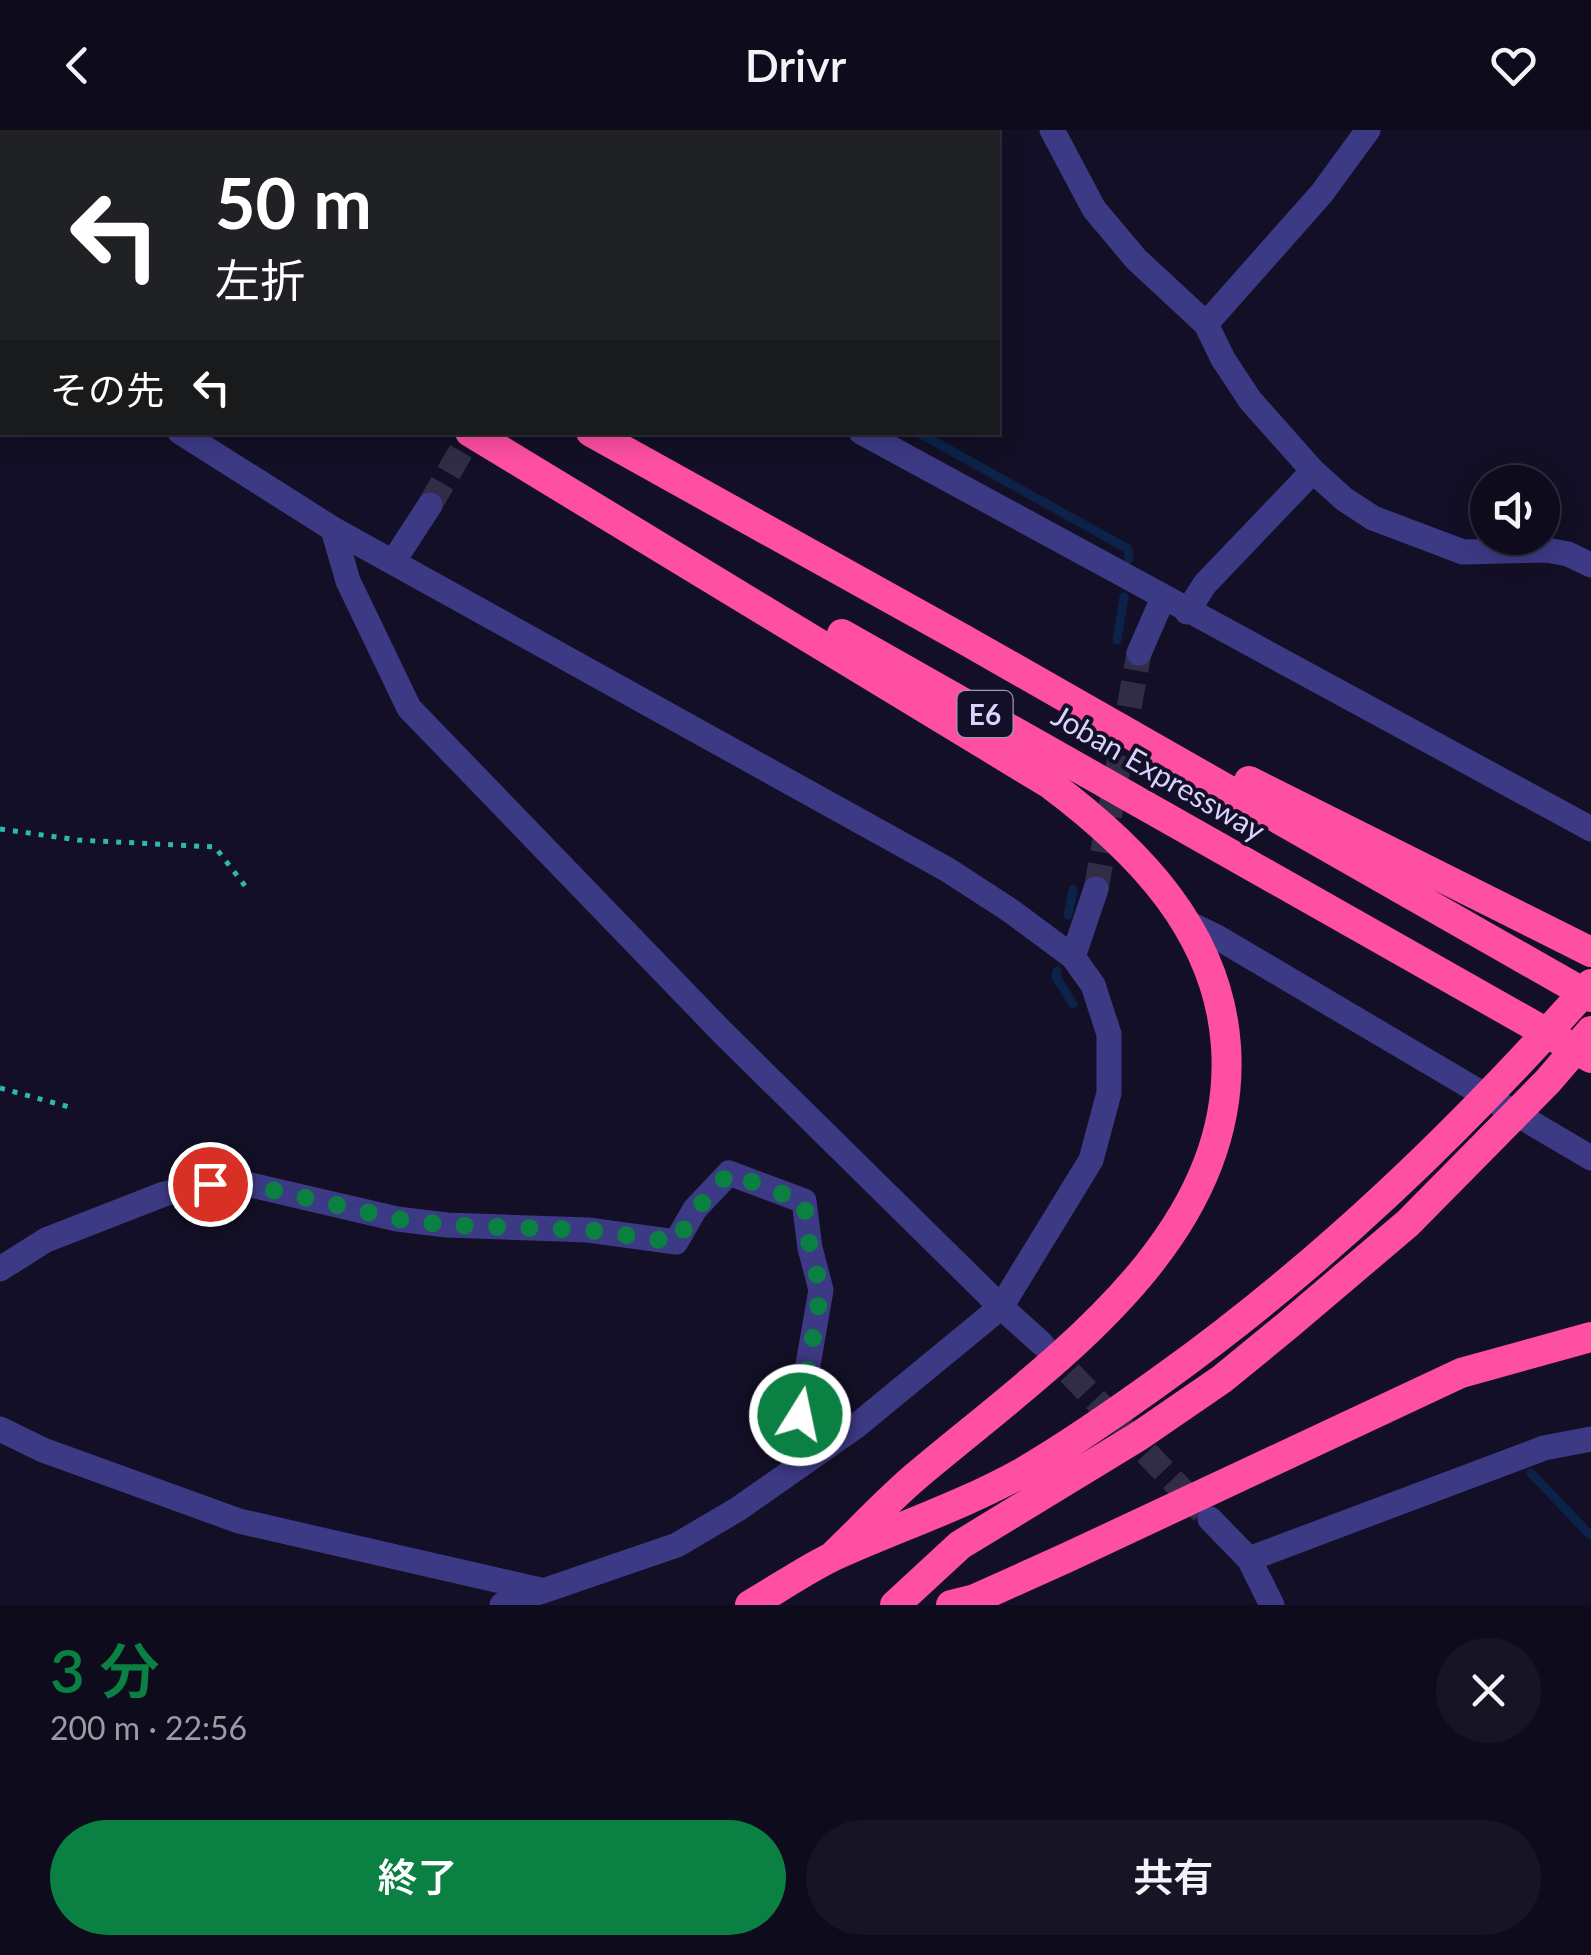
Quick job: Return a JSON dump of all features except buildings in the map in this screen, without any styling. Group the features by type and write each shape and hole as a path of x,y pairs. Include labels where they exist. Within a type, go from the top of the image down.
{"highway":[{"path":"475,435 1050,784 1123,845 1190,924 1205,957 1222,1011 1228,1072 1224,1114 1213,1155 1174,1230 1102,1316 1046,1370 912,1480 833,1556"},
{"name":"Joban Expressway","path":"486,435 1591,1058"},
{"name":"Joban Expressway","path":"596,435 1591,997"},
{"path":"965,640 1591,952"},
{"path":"750,1605 833,1556 954,1508 1025,1471 1206,1348 1320,1258 1382,1202 1507,1078 1591,984"},
{"path":"895,1605 960,1545 1139,1436 1222,1379 1288,1325 1408,1222 1548,1081 1591,1031"},
{"path":"951,1605 975,1599 1066,1558 1461,1374 1591,1336"}],"street":[{"path":"1052,130 1094,208 1136,259 1206,324 1250,400 1313,471 1344,499 1373,518 1463,552 1547,550 1591,564"},
{"path":"1206,324 1322,193 1368,130"},
{"path":"185,435 333,530 948,870 1073,957 1093,986 1109,1034 1109,1092 1091,1160 1000,1307 855,1427 738,1510 676,1545 502,1605"},
{"path":"866,435 1591,828"},
{"path":"1188,612 1205,584 1313,471"},
{"path":"393,562 430,505"},
{"path":"333,530 348,581 409,708 723,1033 1000,1307 1042,1342"},
{"path":"1139,653 1163,598"},
{"path":"1073,957 1096,889"},
{"path":"1190,924 1586,1156"},
{"path":"0,1269 46,1240 164,1194 210,1184 242,1183 397,1219 588,1230 676,1242 696,1210 729,1173 804,1202 821,1290 794,1445 803,1463"},
{"path":"0,1429 43,1450 239,1522 541,1590"},
{"path":"1249,1559 1544,1448 1591,1440"},
{"path":"1210,1519 1249,1559 1272,1605"}],"path":[{"path":"0,829 78,840 215,847 249,892"},
{"path":"0,1088 73,1108"}],"waterway":[{"path":"922,435 1128,549 1129,559"},
{"path":"1117,640 1124,597"},
{"path":"1068,915 1073,889"},
{"path":"1057,971 1056,977 1073,1004"},
{"path":"1531,1473 1591,1536"}],"tunnel":[{"path":"430,505 470,435"},
{"path":"1096,889 1139,653"},
{"path":"1044,1346 1203,1512"}],"route":[{"path":"210,1184 242,1183 397,1219 447,1225 588,1230 676,1242 696,1210 729,1173 804,1202 821,1290 800,1415"}]}
